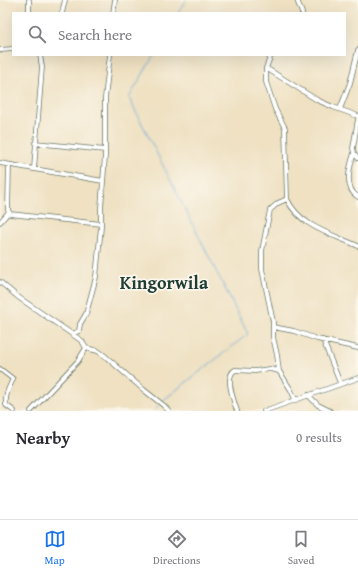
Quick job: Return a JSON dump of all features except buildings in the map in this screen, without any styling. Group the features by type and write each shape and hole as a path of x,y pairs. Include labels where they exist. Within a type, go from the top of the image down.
{"street":[{"path":"29,0 29,12"},
{"path":"62,12 65,0"},
{"path":"113,12 116,0"},
{"path":"297,0 302,12"},
{"path":"0,50 12,49"},
{"path":"340,110 350,83 358,50"},
{"path":"34,169 42,68 40,56"},
{"path":"72,334 79,331 80,324 86,314 92,295 96,277 101,224 105,150 105,98 110,56"},
{"path":"271,56 266,68 266,82 274,109 285,128 287,200 302,219 319,230 358,246"},
{"path":"266,68 317,100 358,117 354,153 349,168 349,179 352,192 358,196"},
{"path":"35,143 105,150"},
{"path":"354,153 358,158"},
{"path":"0,163 103,181"},
{"path":"0,222 8,213 10,165"},
{"path":"287,200 278,203 270,210 262,251 262,269 271,307 273,337 278,355 279,371 295,399"},
{"path":"8,213 11,215 101,224"},
{"path":"0,282 18,297 84,343 86,348 98,352 104,356 157,401 163,404 169,411"},
{"path":"273,327 358,348"},
{"path":"324,340 340,383"},
{"path":"31,411 78,361 86,348"},
{"path":"0,369 13,379 5,399 6,405 14,411"},
{"path":"238,411 231,390 230,376 232,371 238,370 254,372 270,369 279,371"},
{"path":"264,411 340,383 358,378"},
{"path":"308,395 318,404 330,411"}],"waterway":[{"path":"179,12 186,0"},
{"path":"153,56 129,98 248,334 161,402"},
{"path":"155,411 159,405"}],"district":[{"name":"Kingorwila","path":"164,282"}]}
